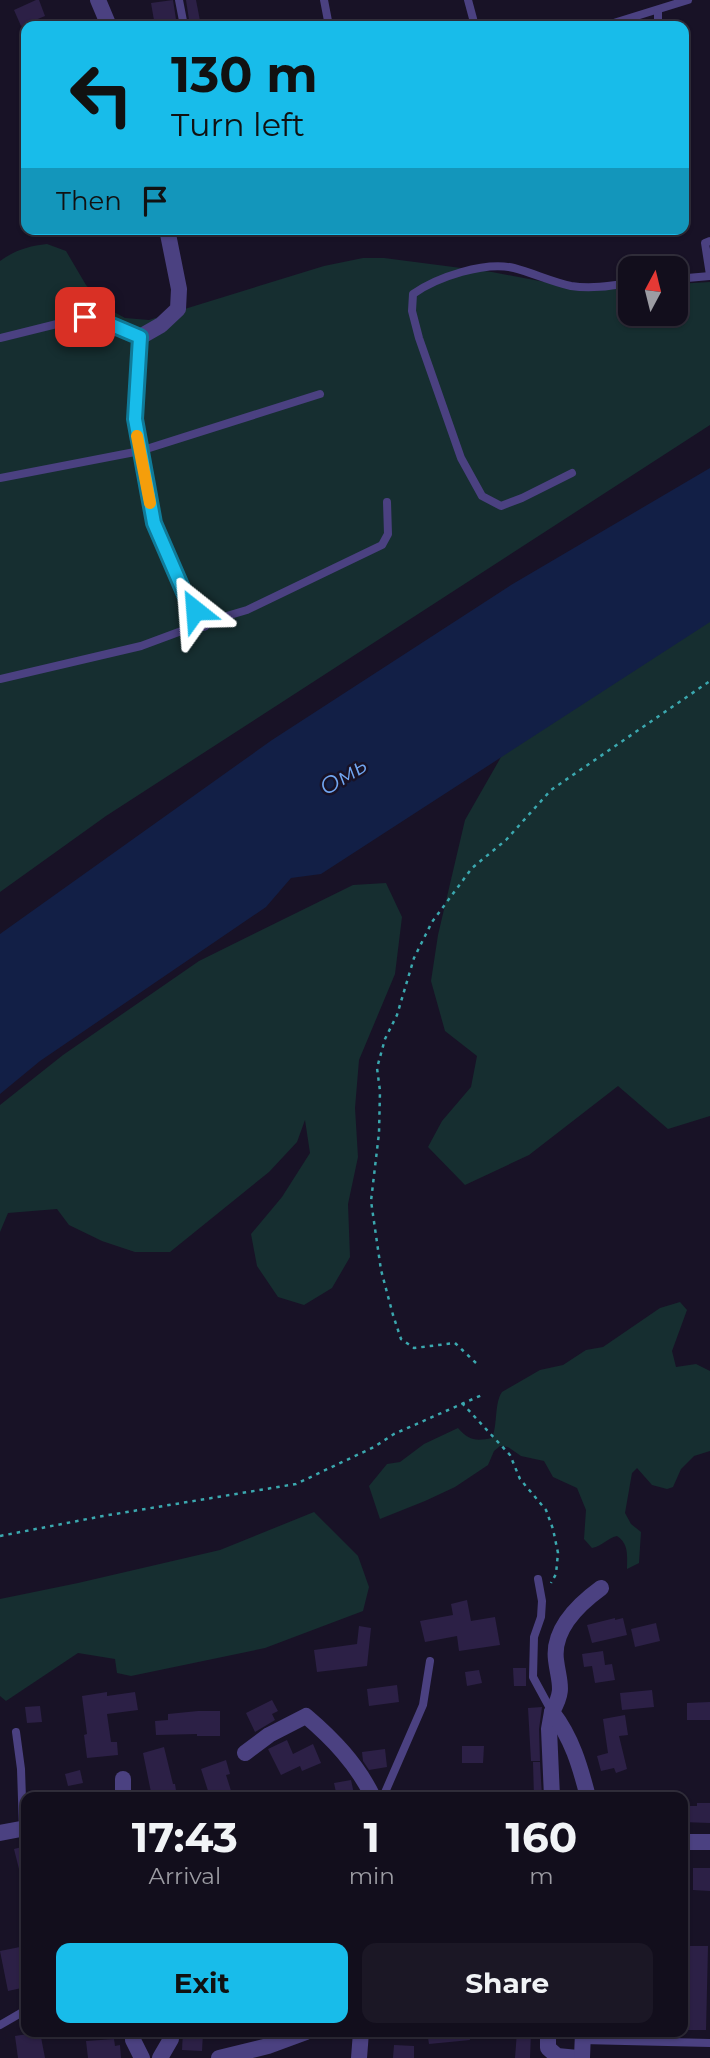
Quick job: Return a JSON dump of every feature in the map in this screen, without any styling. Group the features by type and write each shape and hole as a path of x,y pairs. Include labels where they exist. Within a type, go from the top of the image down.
{"street":[{"path":"98,0 106,21"},
{"path":"168,235 179,289 178,309 161,325 140,337 135,419 154,523 186,597 203,623"},
{"path":"552,1792 549,1730 552,1712 562,1690 555,1657 557,1644 568,1619 582,1602 601,1588"},
{"path":"552,1712 566,1730 587,1792"},
{"path":"245,1753 269,1735 306,1716 333,1739 355,1765 370,1792"},
{"path":"123,1779 123,1792"},
{"path":"0,1833 21,1829"},
{"path":"688,1842 710,1842"},
{"path":"133,2037 142,2058"},
{"path":"160,2058 171,2037"},
{"path":"219,2058 292,2037"},
{"path":"359,2058 360,2037"},
{"path":"548,2037 548,2048 557,2056 580,2058 583,2037"}],"lane":[{"path":"179,0 183,21"},
{"path":"324,0 328,21"},
{"path":"468,0 474,21"},
{"path":"621,21 688,0"},
{"path":"657,21 658,10"},
{"path":"688,278 710,276 705,243 710,242"},
{"path":"572,473 501,506 482,496 461,458 419,338 412,311 412,294 426,285 496,266 513,268 570,286 594,288 618,285"},
{"path":"0,338 85,317 100,320 140,337"},
{"path":"0,478 140,451 320,394"},
{"path":"0,679 141,646 247,610 382,545 388,534 387,502"},
{"path":"538,1579 542,1601 541,1617 534,1637 533,1677 552,1712"},
{"path":"385,1792 423,1705 430,1661"},
{"path":"16,1732 23,1792"},
{"path":"0,2025 21,2013"},
{"path":"601,2037 710,2043"}],"path":[{"path":"476,1363 455,1343 414,1348 401,1339 393,1315 381,1270 371,1201 379,1133 380,1091 377,1068 385,1039 397,1015 414,958 432,922 472,868 506,840 551,790 710,681"},
{"path":"0,1536 296,1484 374,1447 394,1434 482,1395"},
{"path":"462,1403 510,1455 520,1479 546,1510 558,1553 556,1574 542,1601"}],"green space":[{"path":"47,244 66,251 86,285 105,307 125,318 149,320 324,266 363,258 384,258 492,272 587,290 618,288 618,326 688,326 688,283 710,282 710,425 106,816 0,892 0,261 34,246"},
{"path":"710,600 710,1116 668,1129 618,1086 529,1155 465,1185 428,1147 442,1121 471,1087 477,1056 445,1031 431,981 438,935 465,820 521,722"},
{"path":"386,883 402,917 395,974 359,1060 355,1108 358,1157 348,1204 350,1257 332,1288 304,1305 278,1297 257,1266 251,1234 282,1197 310,1153 305,1120 297,1142 269,1172 170,1252 135,1252 102,1241 69,1225 57,1209 8,1213 0,1232 0,1105 63,1055 199,961 353,885"},
{"path":"680,1302 687,1310 672,1351 676,1367 696,1364 710,1371 710,1451 694,1456 681,1469 673,1487 667,1489 652,1485 637,1468 632,1473 625,1513 631,1524 641,1532 639,1563 627,1569 625,1546 617,1536 592,1548 584,1539 586,1510 577,1488 553,1477 544,1461 521,1456 508,1447 500,1446 494,1451 488,1465 455,1487 380,1519 369,1486 387,1464 400,1462 424,1444 458,1428 473,1439 492,1438 502,1392 540,1370 563,1365 586,1350 603,1347 660,1308"},
{"path":"314,1512 358,1556 369,1587 363,1611 265,1648 131,1676 117,1673 115,1659 78,1653 6,1701 0,1696 0,1599 220,1550"}],"water":[{"name":"Омь","path":"710,468 710,622 321,874 291,878 266,907 40,1061 0,1094 0,934 272,740 511,585"}],"building":[{"path":"39,0 45,16 33,21 21,21 21,26 14,10"},
{"path":"173,0 176,21 154,21 151,3"},
{"path":"186,0 196,0 200,21 189,21"},
{"path":"467,1600 471,1621 495,1617 500,1645 459,1651 457,1636 425,1642 420,1621 453,1615 451,1604"},
{"path":"623,1618 627,1635 592,1643 587,1625"},
{"path":"656,1623 660,1641 635,1647 631,1629"},
{"path":"359,1626 371,1628 367,1666 317,1672 314,1650 357,1644"},
{"path":"603,1651 605,1665 612,1664 615,1680 595,1683 592,1666 584,1667 582,1654"},
{"path":"513,1668 526,1668 526,1686 514,1686"},
{"path":"479,1670 482,1683 467,1686 465,1672"},
{"path":"397,1685 399,1702 369,1706 367,1689"},
{"path":"652,1690 654,1707 622,1710 620,1693"},
{"path":"107,1692 107,1696 135,1692 138,1710 107,1714 111,1742 117,1742 118,1755 87,1758 82,1696"},
{"path":"272,1700 278,1711 272,1714 275,1720 255,1732 246,1713"},
{"path":"710,1702 710,1720 687,1720 687,1703"},
{"path":"40,1706 42,1722 27,1723 25,1707"},
{"path":"542,1707 539,1729 540,1761 531,1761 528,1708"},
{"path":"220,1711 220,1736 156,1735 155,1721 168,1720 168,1714"},
{"path":"625,1715 628,1735 619,1736 627,1769 616,1773 614,1768 601,1771 597,1756 608,1753 603,1719"},
{"path":"287,1740 293,1754 313,1744 321,1763 302,1771 300,1766 281,1775 268,1749"},
{"path":"462,1746 484,1746 483,1763 462,1763"},
{"path":"164,1747 176,1792 151,1792 143,1753"},
{"path":"385,1749 387,1767 369,1770 363,1761 362,1752"},
{"path":"226,1760 230,1774 226,1775 231,1792 208,1792 201,1769"},
{"path":"533,1762 540,1762 542,1792 534,1792"},
{"path":"80,1770 83,1783 68,1786 65,1774"},
{"path":"351,1780 354,1792 336,1792 334,1783"},
{"path":"697,1803 710,1803 710,1823 688,1822 688,1806 697,1806"},
{"path":"21,1847 21,1877 14,1849"},
{"path":"693,1868 710,1868 710,1891 693,1890"},
{"path":"688,1946 708,1946 706,2030 688,2030"},
{"path":"21,1947 21,1988 8,1991 0,1951"},
{"path":"15,2036 41,2037 45,2058 18,2058"},
{"path":"183,2037 203,2037 202,2051 182,2050"},
{"path":"428,2037 470,2037 470,2040 429,2044"},
{"path":"517,2037 531,2037 530,2058 515,2058"},
{"path":"114,2039 115,2046 120,2045 121,2058 88,2058 86,2041"},
{"path":"394,2045 414,2046 414,2058 393,2058"}],"slow traffic":[{"path":"137,436 150,503"}],"route":[{"path":"85,317 100,320 140,337 135,419 154,523 186,597 195,610"}]}
